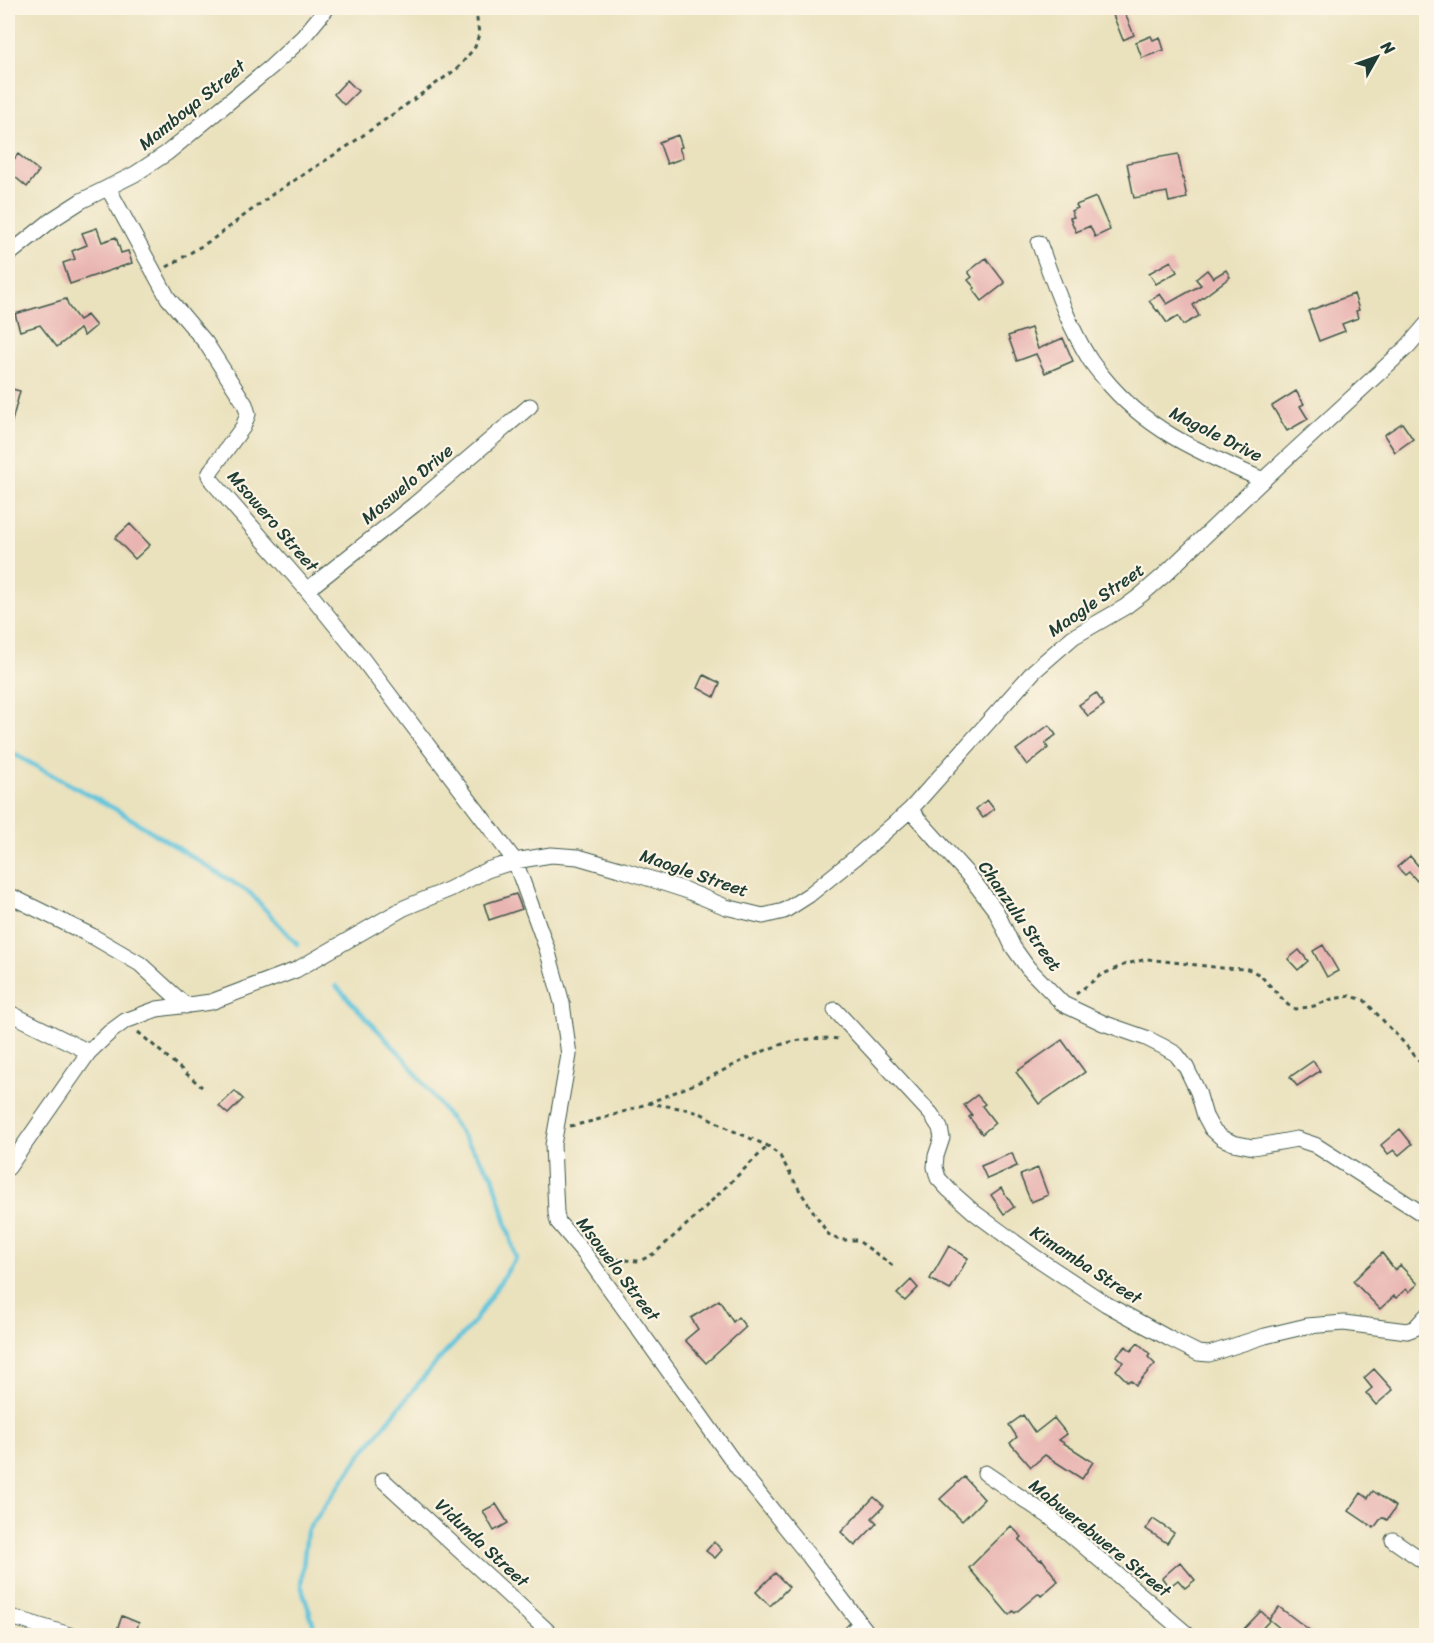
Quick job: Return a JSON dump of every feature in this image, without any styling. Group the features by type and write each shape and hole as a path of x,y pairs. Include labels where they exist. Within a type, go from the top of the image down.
{"street":[{"name":"Mamboya Street","path":"8,255 53,219 81,201 135,174 167,153 271,67 303,37 327,8"},
{"name":"Msowero Street","path":"108,188 168,298 206,343 245,404 248,414 243,427 212,469 209,475 212,482 307,590 404,713 515,861"},
{"name":"Magole Drive","path":"1039,243 1065,313 1090,362 1118,395 1143,418 1173,437 1263,480"},
{"name":"Maogle Street","path":"8,1168 89,1052 110,1032 125,1022 157,1009 211,1002 296,970 404,908 450,889 487,870 515,861 551,855 578,857 685,890 726,907 763,915 783,911 809,895 909,810 1034,671 1073,637 1125,607 1163,576 1408,346 1426,326"},
{"name":"Moswelo Drive","path":"307,590 414,505 530,405"},
{"name":"Chanzulu Street","path":"909,810 971,878 996,911 1013,947 1028,968 1063,1004 1103,1023 1146,1038 1176,1054 1186,1067 1212,1129 1222,1138 1253,1147 1297,1139 1315,1145 1426,1216"},
{"name":"Msowelo Street","path":"515,861 547,949 562,1003 569,1055 553,1145 558,1222 585,1254 738,1468 865,1630"},
{"path":"8,895 92,936 140,964 186,1006"},
{"name":"Kimamba Street","path":"835,1010 931,1114 940,1128 942,1138 934,1167 938,1178 949,1190 975,1213 1035,1257 1106,1304 1170,1339 1198,1353 1209,1354 1265,1336 1307,1326 1344,1323 1407,1331 1415,1328 1426,1316"},
{"path":"8,1012 89,1052"},
{"name":"Mabwerebwere Street","path":"984,1473 1050,1518 1189,1635"},
{"name":"Vidunda Street","path":"384,1480 554,1635"},
{"path":"1393,1540 1426,1563"},
{"path":"8,1616 72,1635"},
{"path":"848,1635 865,1630"}],"path":[{"path":"155,274 213,239 273,194 348,146 458,68 475,47 479,34 473,8"},
{"path":"1063,1004 1101,975 1126,964 1147,959 1248,969 1260,975 1288,1005 1296,1009 1350,996 1364,1000 1426,1070"},
{"path":"125,1022 202,1087"},
{"path":"557,1129 594,1121 646,1103 777,1045 838,1038 866,1043"},
{"path":"646,1103 702,1114 768,1146 780,1155 828,1234 839,1240 857,1240 896,1268"},
{"path":"585,1254 640,1261 655,1253 768,1146"}],"building":[{"path":"1124,11 1134,35 1123,40 1113,15"},
{"path":"1151,36 1153,40 1160,37 1164,50 1142,58 1136,42"},
{"path":"347,80 358,91 344,105 334,94"},
{"path":"678,135 683,158 667,164 659,142"},
{"path":"18,154 39,171 27,187 8,171 8,167"},
{"path":"1178,154 1187,198 1169,202 1167,192 1134,198 1127,163"},
{"path":"1096,197 1110,230 1095,237 1090,226 1076,232 1070,218 1074,217 1071,211 1078,208 1076,205"},
{"path":"97,228 102,242 116,237 121,253 128,251 132,263 70,284 63,263 75,259 72,251 87,245 82,233"},
{"path":"986,258 1005,283 982,301 968,280 972,277 968,272"},
{"path":"1171,261 1177,272 1156,284 1149,273"},
{"path":"1207,270 1213,278 1226,270 1230,277 1193,305 1199,316 1183,325 1178,316 1167,323 1149,301 1160,294 1167,304 1201,285 1196,279"},
{"path":"1354,294 1359,310 1356,311 1358,318 1342,324 1345,331 1319,341 1308,311"},
{"path":"66,299 79,320 87,315 96,326 84,336 80,329 57,347 40,325 20,331 15,314"},
{"path":"1031,328 1038,349 1063,338 1073,361 1045,373 1036,354 1017,361 1008,336"},
{"path":"8,388 20,391 11,425 8,425"},
{"path":"1296,391 1304,404 1300,406 1308,419 1287,431 1272,406"},
{"path":"1402,423 1413,439 1395,452 1384,435"},
{"path":"130,524 150,545 135,559 115,538"},
{"path":"704,675 720,683 714,697 698,688"},
{"path":"1096,693 1104,705 1088,716 1079,705"},
{"path":"1049,725 1056,735 1045,743 1048,748 1027,765 1016,750"},
{"path":"987,800 994,809 983,818 976,809"},
{"path":"1410,856 1425,874 1417,881 1409,872 1405,875 1397,867"},
{"path":"516,894 522,909 489,920 484,904"},
{"path":"1323,945 1338,971 1327,977 1313,951"},
{"path":"1299,950 1308,961 1298,970 1288,959"},
{"path":"1062,1040 1085,1072 1039,1104 1016,1072"},
{"path":"1313,1061 1320,1071 1297,1086 1290,1077"},
{"path":"235,1091 243,1099 228,1114 219,1106"},
{"path":"977,1095 985,1104 982,1106 995,1123 982,1134 969,1117 972,1115 964,1105"},
{"path":"1400,1129 1412,1144 1399,1155 1394,1150 1388,1154 1381,1145"},
{"path":"1012,1153 1017,1166 987,1179 981,1166"},
{"path":"1038,1168 1048,1195 1031,1202 1020,1175"},
{"path":"1001,1188 1014,1207 1004,1214 991,1195"},
{"path":"949,1246 968,1258 950,1290 930,1279"},
{"path":"1382,1253 1395,1270 1400,1265 1418,1284 1409,1292 1406,1289 1396,1298 1394,1296 1380,1309 1353,1281"},
{"path":"911,1280 918,1288 905,1301 897,1294"},
{"path":"719,1300 733,1322 738,1317 746,1327 706,1363 685,1340 698,1329 691,1318"},
{"path":"1138,1343 1150,1354 1148,1357 1155,1364 1136,1385 1130,1380 1128,1382 1116,1370 1123,1362 1116,1356 1126,1346 1131,1351"},
{"path":"1374,1369 1393,1390 1376,1405 1366,1393 1372,1388 1364,1378"},
{"path":"1023,1415 1035,1433 1054,1418 1067,1434 1059,1440 1093,1462 1082,1479 1045,1455 1031,1467 1010,1443 1017,1437 1009,1425"},
{"path":"964,1477 984,1499 962,1521 940,1499"},
{"path":"1373,1491 1396,1507 1387,1520 1382,1517 1374,1528 1349,1511 1361,1493 1368,1498"},
{"path":"874,1497 884,1506 872,1518 877,1523 855,1546 841,1532"},
{"path":"496,1504 508,1523 494,1531 483,1511"},
{"path":"1153,1519 1174,1533 1167,1543 1146,1529"},
{"path":"1011,1526 1022,1537 1019,1540 1040,1560 1042,1559 1058,1581 1041,1596 1039,1593 1015,1613 1013,1611 1009,1615 969,1568"},
{"path":"714,1542 722,1550 715,1558 706,1551"},
{"path":"1180,1562 1195,1580 1185,1588 1178,1580 1169,1587 1162,1578"},
{"path":"775,1573 789,1587 770,1606 756,1592"},
{"path":"1279,1607 1316,1635 1288,1635 1270,1620 1256,1635 1238,1635 1261,1611 1269,1619"},
{"path":"122,1616 139,1623 134,1635 115,1635"}],"waterway":[{"path":"8,751 117,810 250,893 297,944"},
{"path":"317,1636 301,1585 307,1531 363,1452 432,1367 471,1326 516,1258 493,1176 405,1059 336,986"}]}
